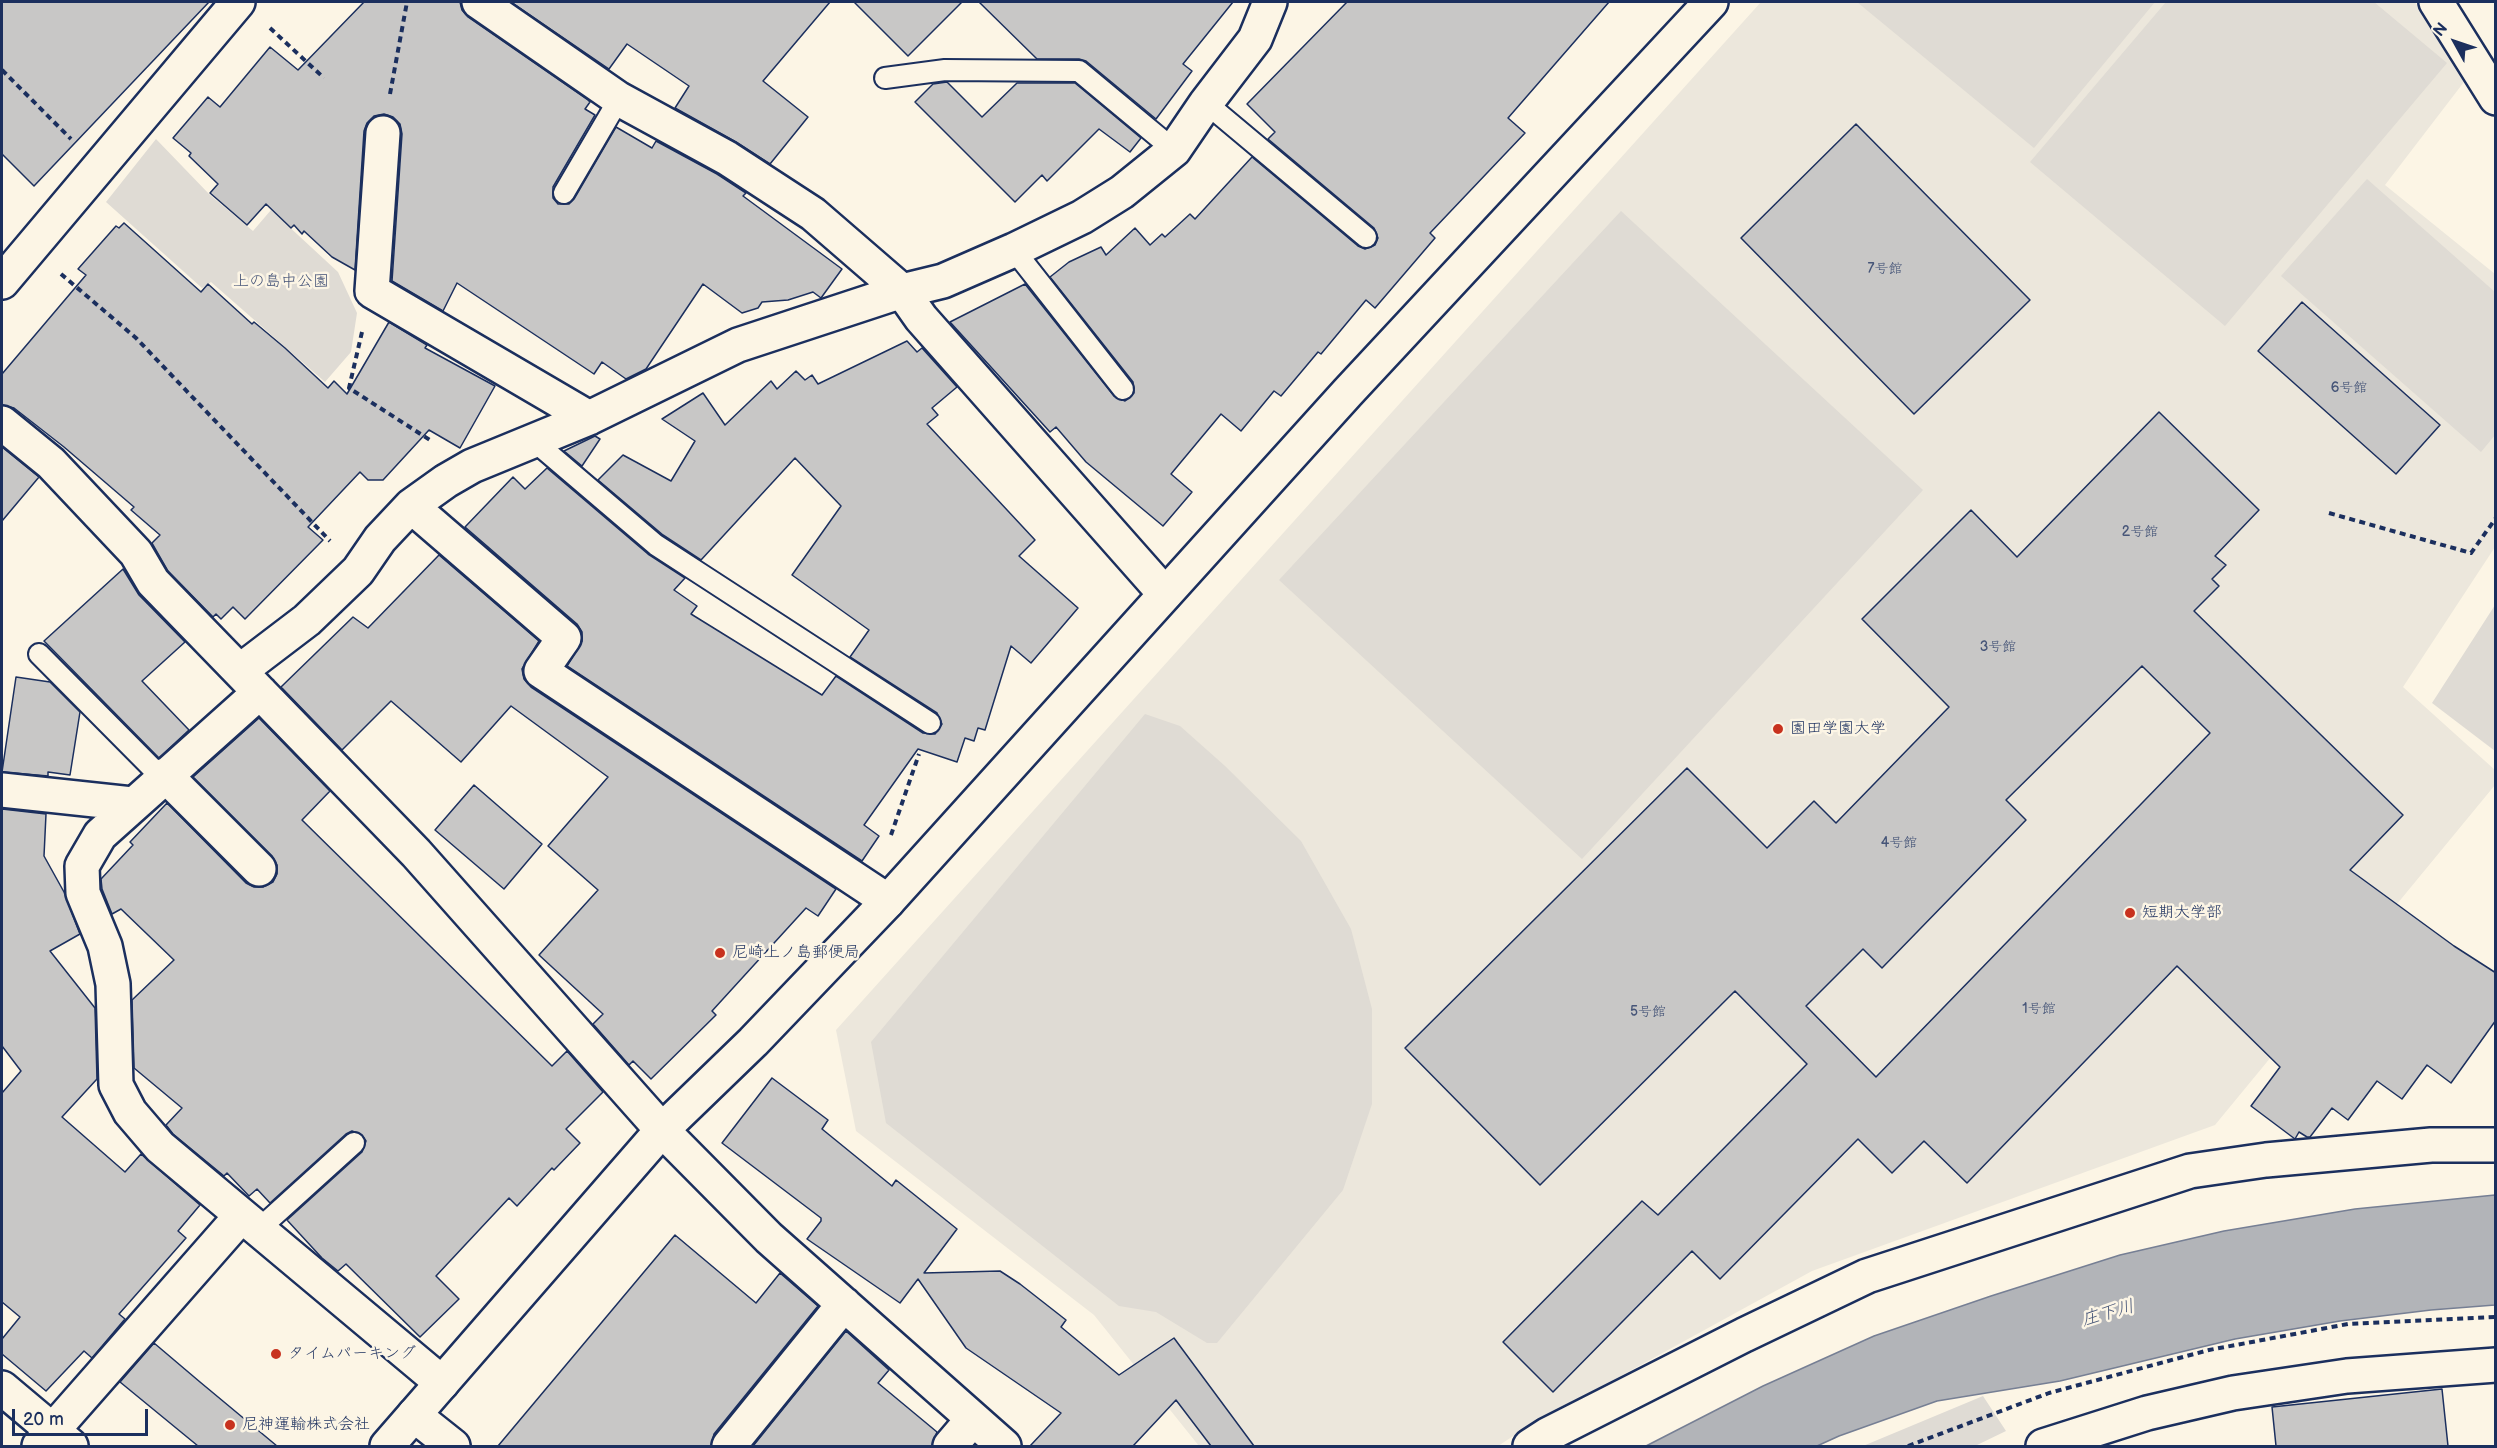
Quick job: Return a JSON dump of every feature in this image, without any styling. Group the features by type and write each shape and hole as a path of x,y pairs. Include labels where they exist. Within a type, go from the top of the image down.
{"street":[{"path":"2,282 238,2"},
{"path":"479,2 620,99 728,158 813,214 902,291 921,318 1165,594"},
{"path":"442,1383 160,1147 142,1128 121,1099 116,1085 113,984 105,946 83,893 81,880 82,866 90,849 100,835 164,777 250,681 358,570 380,539 411,506 472,466 589,418 738,345 902,291 943,281 1082,217 1122,192 1174,150 1206,103 1255,39 1270,2"},
{"path":"2436,2 2496,98"},
{"path":"387,1446 662,1130 753,1042 888,901 1347,392 1704,4"},
{"path":"383,133 372,291 589,418"},
{"path":"2,423 51,463 136,553 153,582 416,853 662,1130 769,1238 1004,1446"},
{"path":"411,506 564,638 541,671 888,901"},
{"path":"164,777 259,869"},
{"path":"2,789 132,804"},
{"path":"1530,1446 1547,1435 1744,1335 1867,1276 2179,1174 2266,1160 2431,1144 2496,1145"},
{"path":"2,1388 54,1441 250,1222"},
{"path":"729,1446 844,1304"},
{"path":"2043,1446 2147,1413 2233,1393 2347,1376 2496,1365"},
{"path":"414,1415 453,1446"},
{"path":"950,1446 973,1419"}],"lane":[{"path":"885,78 945,70 1079,71 1174,150"},
{"path":"564,193 620,99"},
{"path":"1206,103 1366,237"},
{"path":"1014,250 1123,389"},
{"path":"534,441 656,545 930,723"},
{"path":"39,654 164,777"},
{"path":"250,1222 354,1143"}],"path":[{"path":"383,133 407,2"},
{"path":"266,25 324,78"},
{"path":"2,70 100,168"},
{"path":"31,248 136,338 358,570"},
{"path":"372,291 349,388 472,466"},
{"path":"2329,513 2471,553 2496,518"},
{"path":"889,845 894,822 930,723"}],"shaded area":[{"name":"園田学園大学","path":"1761,2 2415,2 2467,78 2385,185 2495,274 2495,547 2403,687 2495,770 2495,785 2215,1125 1812,1271 1524,1429 1498,1446 1199,1446 1094,1315 856,1131 836,1030"}],"green space":[{"path":"1857,2 2155,2 2034,148"},
{"path":"2166,2 2374,2 2447,63 2225,326 2030,162"},
{"name":"上の島中公園","path":"156,139 210,195 253,231 271,210 338,272 357,313 351,352 325,382 211,282 202,288 106,202"},
{"path":"2367,179 2495,292 2495,435 2481,452 2281,276"},
{"path":"1621,211 1923,490 1582,859 1279,580"},
{"path":"2495,605 2495,751 2432,703"},
{"path":"1145,714 1180,726 1225,766 1301,841 1351,929 1372,1009 1372,1104 1343,1190 1217,1343 1207,1343 1156,1312 1119,1306 886,1123 871,1042"},
{"path":"1983,1396 2006,1431 1975,1446 1863,1446"}],"water":[{"name":"庄下川","path":"2495,1195 2495,1305 2340,1321 2235,1339 2060,1381 1937,1401 1817,1446 1646,1446 1763,1386 1874,1336 2120,1255 2224,1231 2355,1209"}],"building":[{"path":"2,2 209,2 34,186 2,154"},
{"path":"364,2 460,2 462,10 468,17 590,102 585,109 595,115 553,187 553,198 558,204 569,204 574,199 616,127 652,148 656,141 717,174 746,193 743,196 842,269 821,298 813,292 788,300 762,302 758,308 742,313 703,284 646,369 626,379 602,362 594,374 457,283 443,311 392,281 402,134 400,124 393,117 384,114 374,116 367,123 364,131 355,270 332,257 304,231 302,234 294,225 291,228 266,204 247,225 210,193 218,184 189,156 191,153 173,138 208,97 220,107 270,47 298,70"},
{"path":"511,2 830,2 763,81 808,117 770,164 675,108 689,86 627,44 609,69"},
{"path":"854,2 962,2 908,56"},
{"path":"979,2 1233,2 1183,64 1192,71 1156,119 1086,61 1037,59"},
{"path":"1347,2 1609,2 1508,118 1525,133 1430,233 1435,238 1375,308 1366,300 1321,354 1318,352 1281,396 1274,391 1241,431 1221,414 1171,474 1192,492 1163,526 1086,462 1056,427 1050,432 950,322 1025,284 1114,396 1125,401 1134,393 1133,382 1050,277 1069,262 1101,247 1106,255 1135,228 1150,245 1162,234 1165,237 1190,214 1195,219 1252,157 1358,246 1365,249 1375,245 1378,238 1374,228 1268,139 1275,132 1247,104"},
{"path":"947,82 982,117 1017,83 1075,83 1141,138 1130,152 1099,129 1047,181 1042,175 1015,202 915,102 933,84"},
{"path":"1856,124 2030,300 1914,414 1741,238"},
{"path":"124,223 201,292 208,284 252,324 254,322 285,348 328,388 334,381 347,394 389,322 427,345 425,348 495,386 460,448 429,430 383,480 368,480 360,472 308,527 323,540 245,619 233,607 221,619 216,614 213,617 168,571 152,543 160,535 131,510 134,507 14,408 2,405 2,374 86,275 78,269 116,226 119,228"},
{"path":"2302,302 2440,425 2396,474 2258,351"},
{"path":"907,341 917,352 922,348 957,387 932,408 938,415 927,424 1035,540 1019,556 1078,608 1031,663 1011,646 985,730 978,728 974,741 965,738 957,762 918,749 864,825 879,836 862,861 567,666 582,641 582,632 577,624 465,527 513,477 525,489 547,468 648,554 685,578 674,590 697,606 691,614 822,695 836,676 923,733 935,734 942,724 937,713 850,657 869,630 792,575 841,506 795,458 701,560 663,535 598,480 623,455 671,481 695,441 662,419 703,393 725,425 771,381 777,389 796,371 805,380 812,375 818,384"},
{"path":"2159,412 2259,510 2215,556 2226,565 2212,579 2219,586 2194,611 2403,815 2350,870 2454,946 2496,973 2496,1020 2451,1083 2427,1065 2402,1099 2377,1081 2348,1120 2332,1108 2310,1137 2299,1132 2295,1139 2251,1106 2280,1067 2177,966 1967,1183 1924,1141 1892,1173 1858,1139 1720,1279 1692,1251 1553,1392 1503,1342 1642,1201 1658,1215 1807,1064 1735,991 1540,1185 1405,1048 1687,768 1767,848 1814,801 1836,823 1949,707 1862,619 1971,510 2017,557","holes":["2142,666 2210,733 1876,1077 1806,1006 1863,949 1882,968 2026,820 2006,800"]},
{"path":"595,436 600,439 582,466 564,451"},
{"path":"2,447 39,477 2,521"},
{"path":"439,555 539,641 522,669 524,679 531,687 836,889 818,916 806,908 712,1011 716,1015 651,1079 633,1061 629,1065 593,1024 603,1014 539,955 598,890 548,846 608,777 511,706 461,762 391,701 342,750 281,687 353,617 368,628"},
{"path":"123,569 139,595 185,642 142,681 189,730 159,758 44,641"},
{"path":"16,677 50,682 80,712 70,775 48,772 48,776 2,772"},
{"path":"259,718 330,791 302,820 552,1066 567,1051 603,1092 566,1129 580,1143 554,1170 552,1168 517,1206 509,1198 436,1276 459,1299 420,1337 346,1264 338,1271 322,1258 287,1220 362,1152 366,1141 362,1135 352,1131 346,1134 270,1203 257,1189 249,1196 227,1173 224,1176 173,1134 166,1125 182,1108 134,1068 132,1000 174,960 121,909 112,914 102,889 101,879 133,845 130,842 167,803 246,883 254,887 263,887 273,882 277,874 277,865 272,856 193,777"},
{"path":"474,785 542,844 504,889 435,830"},
{"path":"2,809 46,814 44,856 64,892 80,934 50,951 95,1008 97,1079 62,1117 125,1172 141,1154 200,1205 178,1231 186,1238 119,1314 125,1319 92,1358 84,1351 46,1391 2,1354 2,1339 20,1317 2,1302 2,1093 21,1071 2,1046"},
{"path":"772,1078 828,1120 822,1129 892,1186 896,1180 957,1229 924,1273 1000,1271 1066,1320 1061,1327 1119,1375 1174,1338 1254,1446 1211,1446 1176,1400 1133,1446 1030,1446 1061,1413 966,1348 918,1279 900,1303 807,1239 821,1218 722,1143"},
{"path":"675,1235 756,1303 780,1273 818,1306 714,1434 711,1446 498,1446"},
{"path":"846,1331 889,1370 878,1383 937,1432 932,1446 753,1446"},
{"path":"154,1343 277,1446 198,1446 120,1382"},
{"path":"2442,1389 2448,1446 2276,1446 2272,1407"}],"place":[{"name":"園田学園大学","path":"1778,729"},
{"name":"短期大学部","path":"2130,913"},
{"name":"尼崎上ノ島郵便局","path":"720,953"},
{"name":"タイムパーキング","path":"276,1354"},
{"name":"尼神運輸株式会社","path":"230,1425"}]}
